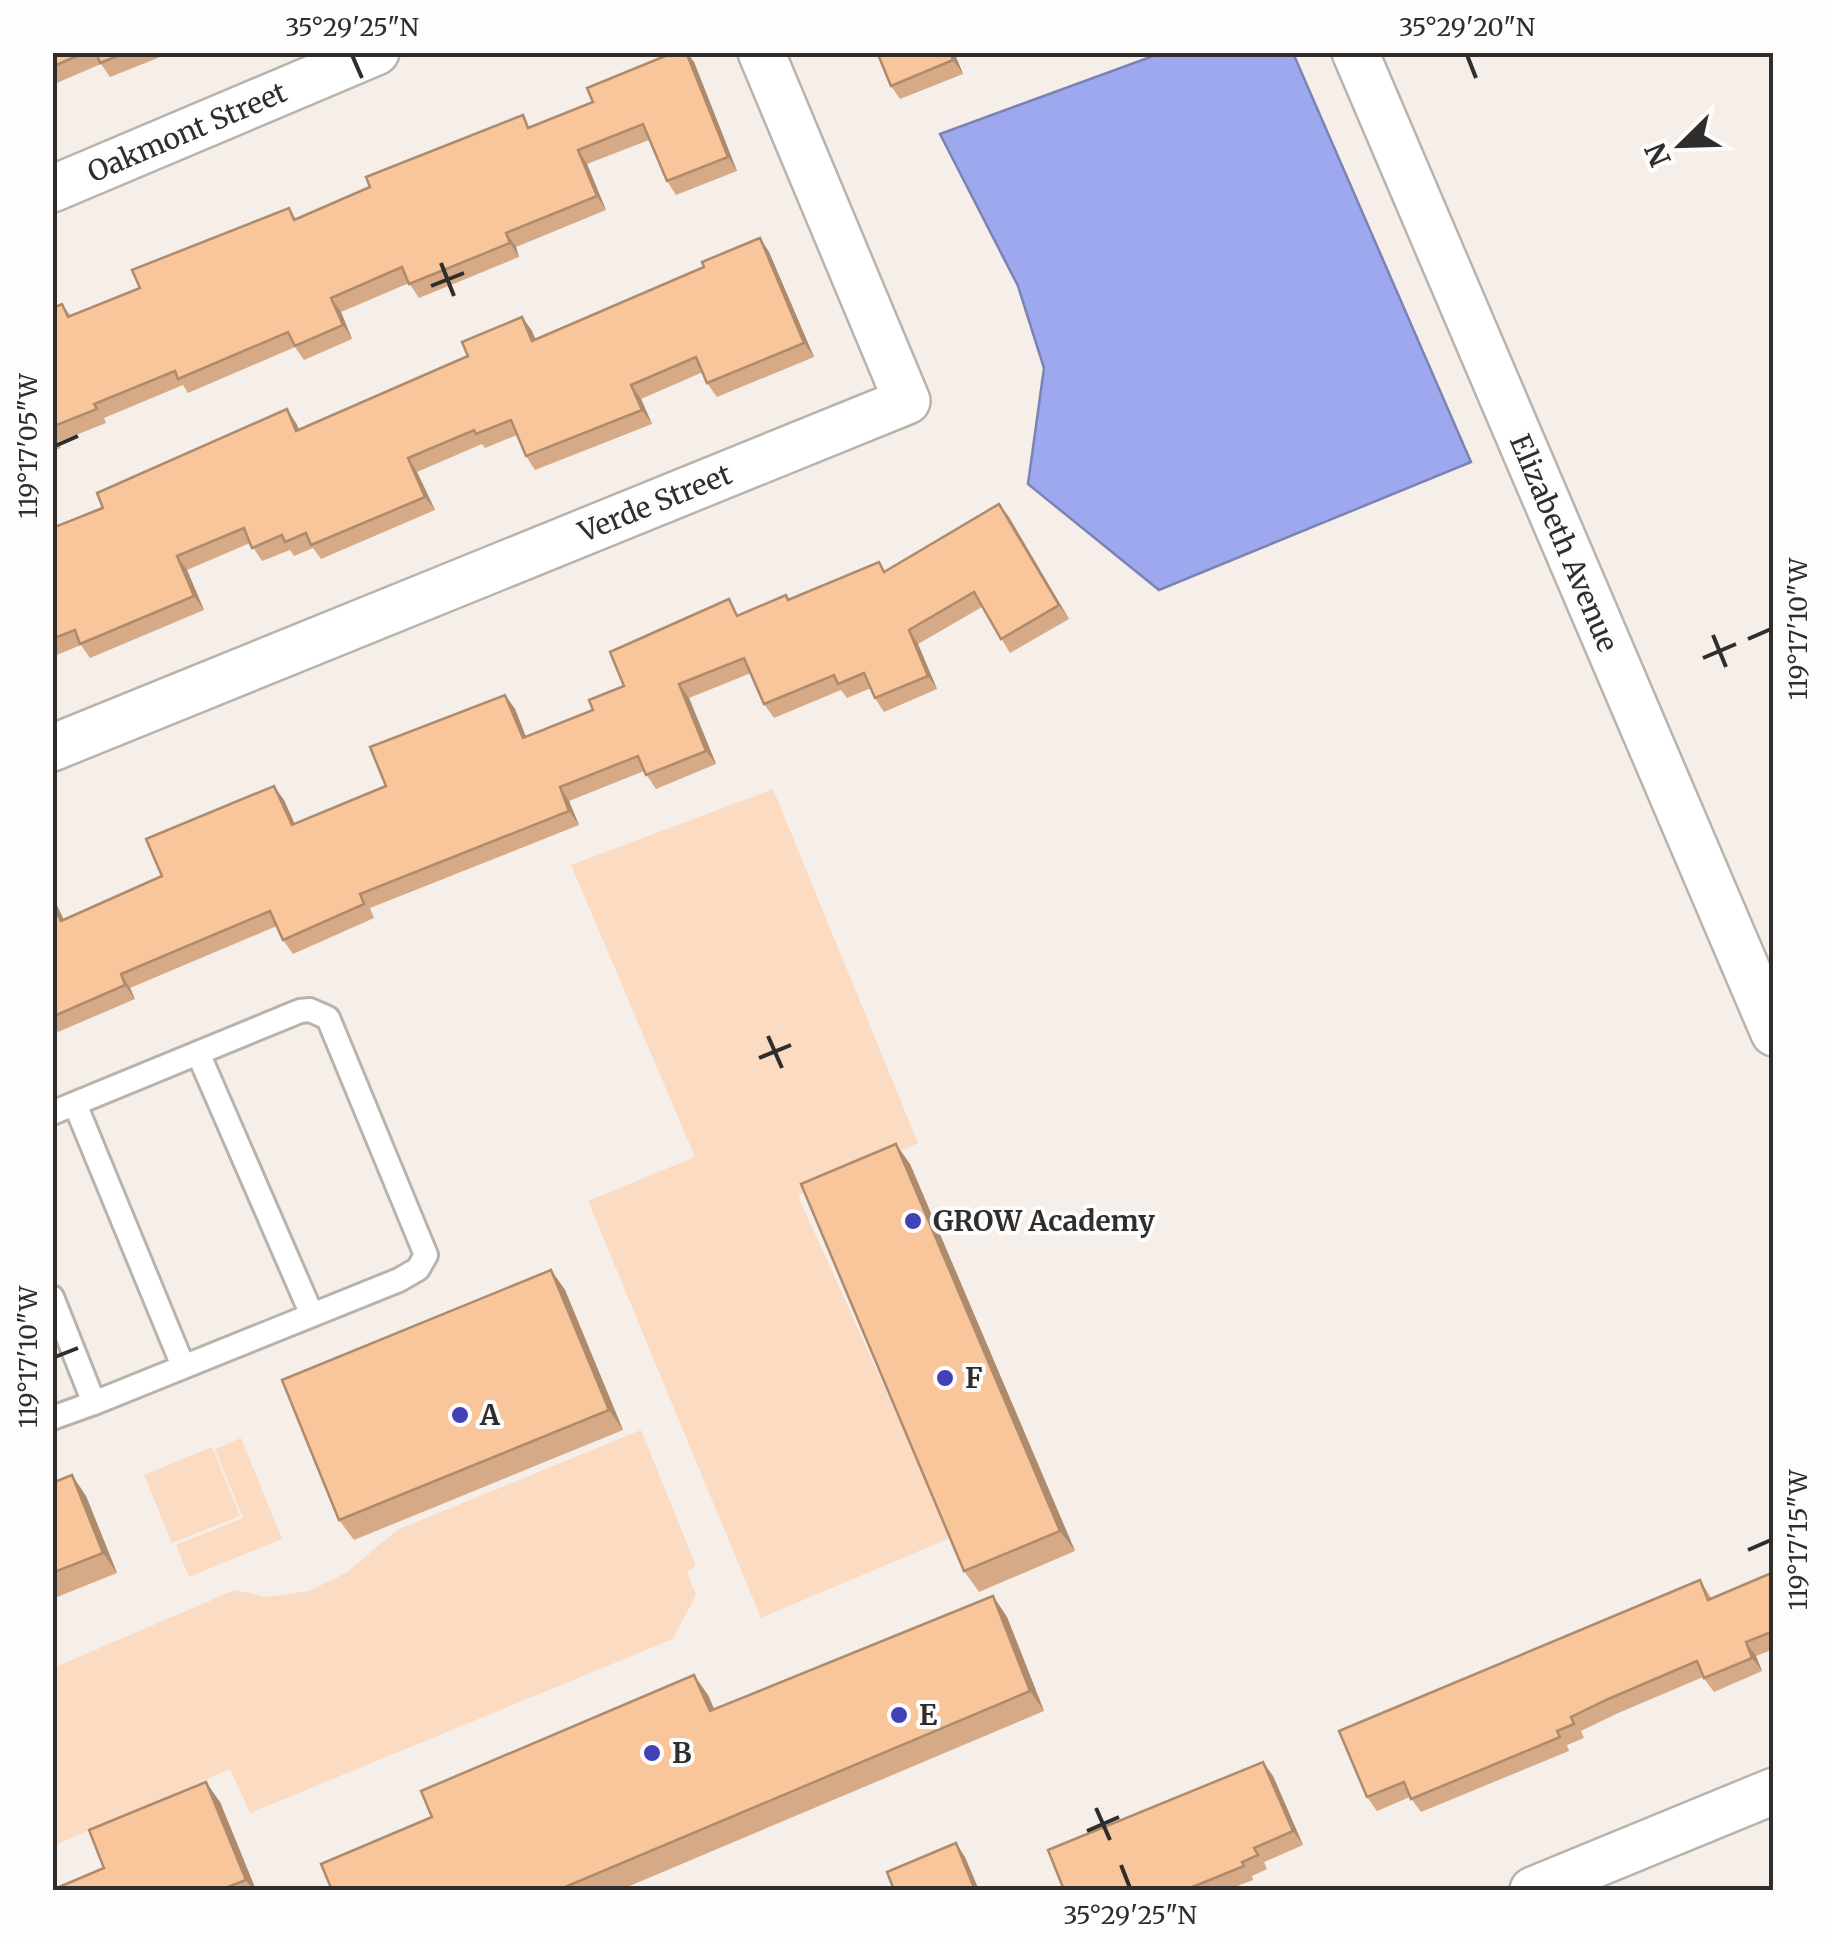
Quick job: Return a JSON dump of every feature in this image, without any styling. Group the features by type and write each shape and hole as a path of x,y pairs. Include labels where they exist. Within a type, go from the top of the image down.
{"street":[{"name":"Oakmont Street","path":"52,189 376,52"},
{"name":"Verde Street","path":"52,748 907,401 762,52"},
{"name":"Elizabeth Avenue","path":"1355,52 1774,1034"},
{"path":"1533,1890 1774,1791"}],"lane":[{"path":"52,1113 310,1010 328,1018 426,1255 418,1270 399,1280 52,1418"},
{"path":"198,1053 312,1315"},
{"path":"75,1104 184,1366"},
{"path":"52,1297 94,1402"}],"shaded area":[{"path":"773,789 918,1143 798,1196 952,1537 761,1618 588,1201 695,1157 571,865"},
{"path":"641,1430 696,1566 687,1572 696,1595 673,1639 250,1813 230,1769 53,1846 53,1668 235,1590 266,1597 309,1591 346,1573 397,1530"},
{"path":"241,1438 282,1539 189,1577 176,1545 243,1518 215,1449"},
{"path":"212,1447 240,1516 172,1543 144,1475"}],"water":[{"path":"1164,52 1293,53 1471,462 1159,590 1028,484 1044,368 1018,286 940,134"}],"building":[{"path":"52,52 86,52 52,67"},
{"path":"96,52 127,52 100,63"},
{"path":"675,52 686,52 728,157 667,181 643,124 578,150 597,196 506,233 510,243 409,284 402,267 331,298 343,325 295,346 288,332 178,379 175,371 94,404 97,409 52,427 52,308 62,304 68,317 140,288 132,270 289,208 294,220 370,187 366,177 523,115 528,128 593,102 587,88"},
{"path":"877,52 950,52 953,60 891,86"},
{"path":"760,238 804,343 707,383 696,357 631,385 642,410 526,456 511,420 476,434 474,430 408,458 425,497 311,545 306,533 285,542 282,535 252,548 244,528 177,556 194,596 80,644 75,630 52,639 52,528 103,508 97,493 287,409 296,431 468,356 462,342 522,317 532,341 704,267 702,262"},
{"path":"999,504 1059,605 1001,639 974,592 909,630 928,676 875,698 864,673 838,684 834,675 764,704 744,658 679,684 706,751 646,775 638,756 560,787 569,811 360,894 364,904 283,940 270,911 121,974 125,985 52,1017 52,902 61,921 162,876 146,839 274,786 292,825 386,786 370,747 505,695 523,738 593,710 589,700 624,686 610,652 729,599 737,616 786,595 788,600 879,562 884,572"},
{"name":"F","path":"896,1144 1060,1531 964,1571 801,1184"},
{"name":"A","path":"551,1270 609,1410 339,1520 282,1380"},
{"path":"72,1475 103,1553 52,1573 52,1483"},
{"path":"1774,1572 1774,1631 1746,1642 1752,1658 1704,1678 1697,1661 1571,1717 1574,1724 1557,1731 1560,1737 1411,1799 1404,1782 1367,1797 1339,1731 1700,1580 1708,1600"},
{"path":"993,1596 1030,1691 558,1890 332,1890 321,1864 432,1817 421,1791 694,1675 710,1711"},
{"path":"1263,1762 1293,1831 1254,1848 1258,1855 1242,1862 1244,1866 1185,1890 1064,1890 1048,1850"},
{"path":"206,1782 246,1880 220,1890 52,1890 104,1868 89,1830"},
{"path":"956,1843 975,1890 894,1890 887,1872"}],"place":[{"name":"GROW Academy","path":"913,1221"},
{"name":"F","path":"945,1378"},
{"name":"A","path":"460,1415"},
{"name":"E","path":"899,1715"},
{"name":"B","path":"652,1753"}]}
